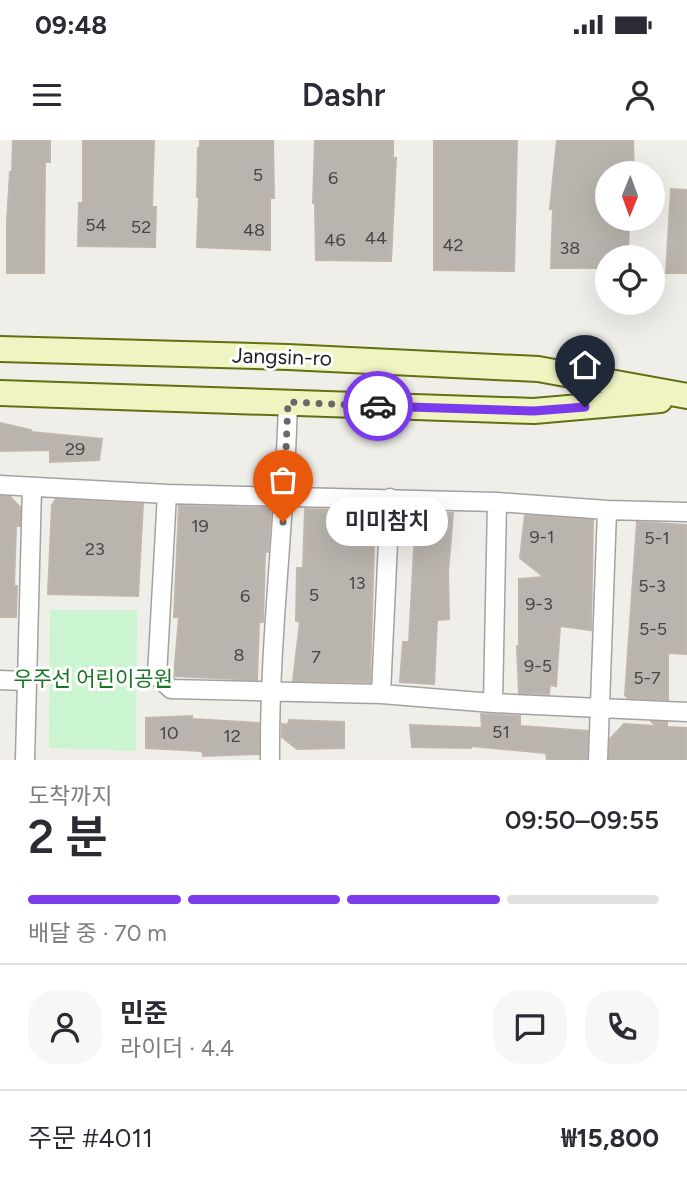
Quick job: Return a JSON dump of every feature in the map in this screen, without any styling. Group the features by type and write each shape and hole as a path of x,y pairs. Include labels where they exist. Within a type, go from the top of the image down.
{"main road":[{"name":"Jangsin-ro","path":"0,349 274,357 538,369 687,397"},
{"name":"Jangsin-ro","path":"0,393 534,411 687,397"}],"street":[{"path":"270,760 270,693 285,497 288,402"},
{"path":"0,485 167,494 497,502 607,510 687,512"},
{"path":"24,760 32,487"},
{"path":"167,494 157,676 171,689 381,694 494,703 687,712"},
{"path":"381,694 390,498"},
{"path":"494,703 497,502"},
{"path":"598,760 607,510"},
{"path":"0,680 25,681"}],"green space":[{"name":"우주선 어린이공원","path":"50,610 137,610 136,751 49,748"}],"building":[{"path":"13,140 50,140 50,162 45,162 44,273 7,273 7,222"},
{"path":"83,140 154,140 152,207 156,207 155,247 78,246 79,203 83,203"},
{"path":"200,140 273,140 274,198 270,198 270,250 197,247"},
{"path":"315,140 393,140 393,158 396,158 391,261 316,260 313,203"},
{"path":"434,140 517,140 514,271 434,270"},
{"path":"557,140 633,140 634,161 595,161 595,231 629,231 628,245 595,245 595,268 551,268 553,209 550,209"},
{"path":"671,189 687,190 687,273 666,273"},
{"path":"0,423 31,432 102,439 99,460 50,462 50,450 0,451"},
{"path":"0,496 10,497 20,507 20,526 16,526 16,617 0,617"},
{"path":"56,499 143,504 138,596 48,594 52,505"},
{"path":"179,506 271,508 268,552 265,552 263,622 259,622 257,680 174,676 179,617 174,617"},
{"path":"305,509 340,510 341,541 374,544 370,682 293,681 300,622 296,621 297,568 303,568"},
{"path":"453,513 448,572 449,619 437,620 434,684 400,682 403,642 409,642 416,514"},
{"path":"525,515 593,520 591,630 560,626 556,686 550,685 549,694 519,693 519,579 544,577 520,558"},
{"path":"637,522 687,525 687,654 668,653 668,700 628,698 625,695"},
{"path":"481,714 520,716 520,726 588,731 587,760 547,760 546,753 471,746 412,747 410,725 482,728"},
{"path":"192,716 192,719 259,723 259,754 203,756 202,751 146,748 146,718"},
{"path":"289,720 344,722 344,748 297,749 282,737 282,724 288,725"},
{"path":"652,722 667,722 667,727 687,728 687,760 609,760 610,739 624,724 656,726"}],"way so far":[{"path":"283,522 288,402 378,406"}],"place":[{"name":"미미참치","path":"283,522"}],"route":[{"path":"378,406 534,411 585,407"}]}
